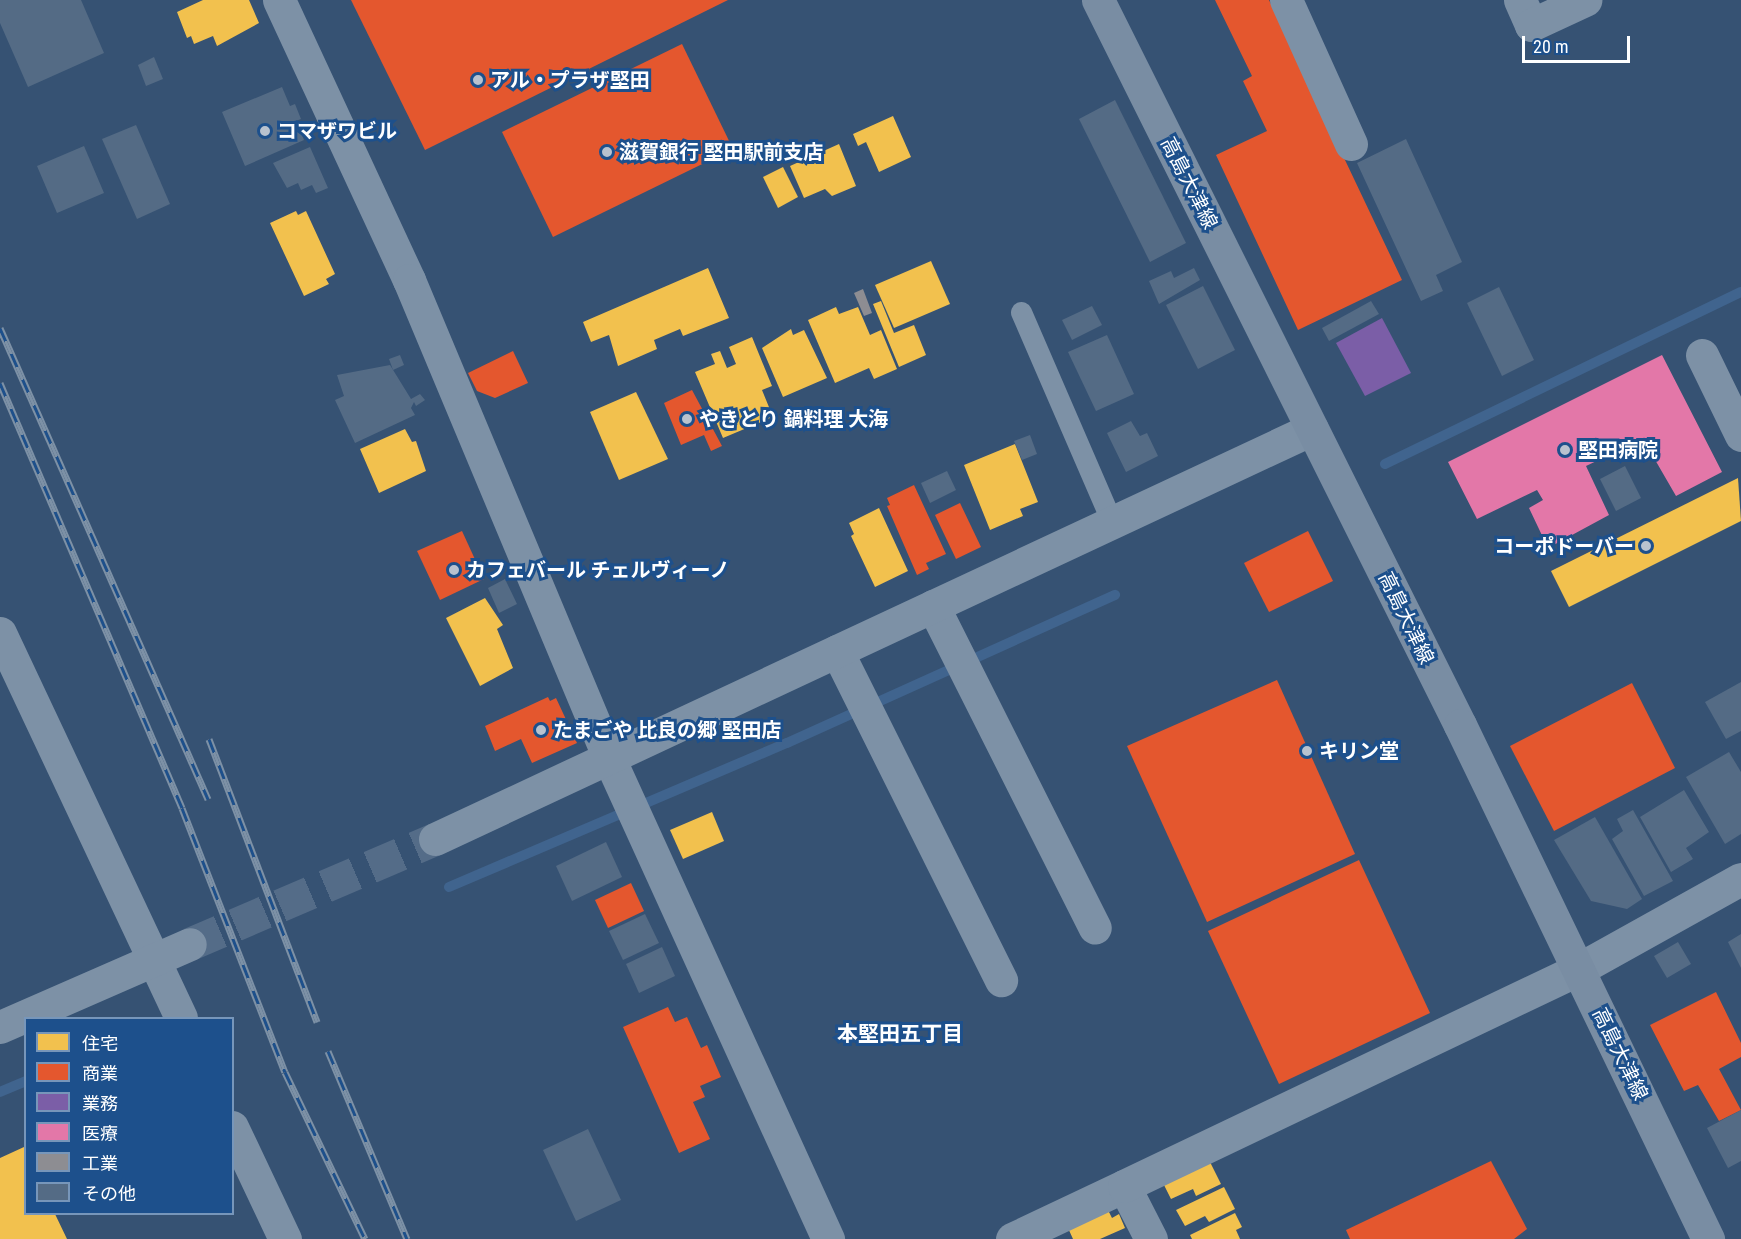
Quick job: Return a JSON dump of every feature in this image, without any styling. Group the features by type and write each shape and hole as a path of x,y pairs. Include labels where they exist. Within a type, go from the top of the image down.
{"main road":[{"name":"高島大津線","path":"1098,0 1579,969 1708,1239"}],"street":[{"path":"279,0 409,280 609,758 828,1239"},
{"path":"1286,0 1351,144"},
{"path":"1520,0 1531,25 1585,0"},
{"path":"1702,355 1741,435"},
{"path":"435,839 1312,429"},
{"path":"933,606 1095,928"},
{"path":"0,633 181,1017"},
{"path":"837,651 1001,980"},
{"path":"1012,1239 1579,969 1741,879"},
{"path":"0,1027 190,944"},
{"path":"234,1131 285,1239"},
{"path":"1124,1186 1151,1239"}],"lane":[{"path":"1021,312 1112,522"}],"building: 住宅":[{"path":"203,0 249,0 259,23 217,46 213,36 194,44 191,36 187,38 177,12"},
{"path":"893,116 911,157 879,172 866,142 858,146 853,134"},
{"path":"839,144 856,186 832,196 825,189 804,198 790,166"},
{"path":"783,167 798,197 778,208 763,177"},
{"path":"296,211 298,215 306,211 335,274 326,279 329,284 304,296 270,223"},
{"path":"931,261 950,304 894,328 875,285"},
{"path":"708,268 729,318 683,336 680,329 654,340 657,349 618,366 609,335 591,342 583,322"},
{"path":"881,301 894,333 914,325 926,355 899,367 873,304"},
{"path":"836,307 839,314 858,307 870,335 881,330 897,369 874,379 869,368 835,383 808,320"},
{"path":"791,329 793,335 804,330 827,378 783,397 762,348"},
{"path":"752,337 772,386 762,390 773,417 723,438 695,372 715,364 711,354 720,351 727,368 736,364 729,347"},
{"path":"636,392 668,459 619,480 590,412"},
{"path":"405,429 412,442 416,441 426,471 379,493 360,449"},
{"path":"1015,444 1038,502 1020,509 1023,516 990,530 964,465"},
{"name":"コーポドーバー","path":"1738,478 1741,521 1569,607 1551,571"},
{"path":"879,508 908,571 875,587 851,536 854,534 849,523"},
{"path":"485,598 503,625 497,629 513,668 480,686 446,618"},
{"path":"712,812 724,841 683,859 670,830"},
{"path":"24,1147 24,1215 55,1215 67,1239 0,1239 0,1158"},
{"path":"1210,1162 1221,1184 1196,1196 1193,1189 1171,1199 1164,1185"},
{"path":"1224,1187 1235,1209 1209,1222 1205,1216 1185,1226 1176,1210"},
{"path":"1107,1208 1112,1218 1119,1214 1125,1228 1100,1239 1073,1239 1068,1228"},
{"path":"1235,1213 1242,1227 1236,1230 1240,1239 1192,1239 1190,1235"}],"building: 商業":[{"name":"アル・プラザ堅田","path":"351,0 728,0 425,150"},
{"path":"1215,0 1269,0 1402,280 1298,330 1216,155 1267,131 1243,81 1252,76"},
{"path":"682,44 733,149 553,237 502,132"},
{"path":"513,351 528,383 495,398 477,391 468,373"},
{"path":"692,390 722,446 711,451 704,435 681,445 664,403"},
{"path":"914,485 946,554 926,563 929,569 917,575 887,506 890,505 887,498"},
{"path":"960,503 981,547 956,559 935,515"},
{"path":"462,531 484,579 440,600 417,551"},
{"path":"1308,531 1333,581 1269,612 1244,563"},
{"path":"1277,680 1355,854 1207,922 1127,746"},
{"path":"1632,683 1675,768 1554,831 1510,746"},
{"path":"548,697 550,701 556,698 577,743 532,763 521,739 495,751 485,726"},
{"path":"1359,860 1430,1013 1279,1084 1208,931"},
{"path":"631,883 644,911 608,928 595,900"},
{"path":"1716,992 1741,1043 1741,1057 1719,1069 1741,1110 1719,1121 1698,1085 1684,1091 1650,1025"},
{"path":"668,1007 675,1022 687,1017 701,1048 707,1045 721,1077 700,1086 705,1097 693,1102 710,1139 679,1153 623,1027"},
{"path":"1491,1161 1527,1229 1514,1239 1350,1239 1346,1230"}],"building: 業務":[{"path":"1382,318 1411,373 1365,396 1336,343"}],"building: 医療":[{"path":"1662,355 1722,472 1676,496 1643,439 1586,466 1609,515 1548,548 1529,508 1543,500 1537,490 1477,519 1448,462"}],"building: 工業":[{"path":"863,289 872,313 864,316 854,293"}],"building: その他":[{"path":"0,0 81,0 104,53 28,87 0,23"},
{"path":"154,57 163,79 146,86 138,65"},
{"name":"コマザワビル","path":"282,87 290,106 295,104 301,119 296,121 304,140 245,166 222,112"},
{"path":"1115,100 1186,243 1150,262 1079,119"},
{"path":"136,125 170,204 137,219 102,139"},
{"path":"1406,139 1462,262 1436,275 1443,291 1421,301 1357,163"},
{"path":"84,146 104,193 57,213 37,166"},
{"path":"310,147 328,188 316,193 312,185 301,190 298,183 287,188 273,163"},
{"path":"1194,268 1200,280 1159,304 1149,281 1171,271 1174,278"},
{"path":"1203,286 1235,350 1198,369 1166,305"},
{"path":"1499,287 1534,360 1502,376 1467,303"},
{"path":"1371,301 1379,314 1329,341 1322,328"},
{"path":"1092,306 1102,325 1072,340 1062,320"},
{"path":"1107,335 1134,394 1096,411 1068,352"},
{"path":"400,355 404,365 393,370 389,359"},
{"path":"390,365 411,399 420,394 425,400 416,406 414,402 411,408 415,415 355,443 335,400 344,396 337,375"},
{"path":"1131,421 1140,436 1147,433 1158,456 1126,472 1107,433"},
{"path":"1030,435 1037,454 1022,460 1014,441"},
{"path":"1625,466 1641,498 1616,511 1600,479"},
{"path":"947,471 956,490 930,503 921,483"},
{"path":"505,579 517,604 499,613 488,588"},
{"path":"1741,682 1741,731 1726,739 1705,702"},
{"path":"1729,752 1741,772 1741,834 1725,844 1686,777"},
{"path":"1684,790 1709,832 1686,848 1693,859 1671,872 1640,817"},
{"path":"1633,810 1673,881 1644,896 1612,839 1623,831 1617,819"},
{"path":"1595,817 1642,899 1627,909 1591,901 1554,840"},
{"path":"606,842 622,877 572,901 556,866"},
{"path":"645,914 659,943 623,960 609,931"},
{"path":"1741,934 1741,968 1728,942"},
{"path":"1678,942 1691,964 1667,978 1654,956"},
{"path":"662,947 675,976 639,993 626,964"},
{"path":"1741,1110 1741,1161 1728,1168 1707,1128"},
{"path":"588,1129 621,1200 576,1221 543,1150"}],"waterway":[{"path":"1385,464 1741,292"},
{"path":"449,887 787,743 1115,595"},
{"path":"0,1092 24,1082"}],"tunnel":[{"path":"190,944 435,839"}],"railway":[{"path":"0,328 208,799"},
{"path":"0,383 182,808 285,1072 365,1239"},
{"path":"209,739 317,1022"},
{"path":"328,1051 407,1239"}],"place":[{"name":"アル・プラザ堅田","path":"478,80"},
{"name":"コマザワビル","path":"265,131"},
{"name":"滋賀銀行 堅田駅前支店","path":"607,152"},
{"name":"やきとり 鍋料理 大海","path":"687,419"},
{"name":"堅田病院","path":"1565,450"},
{"name":"コーポドーバー","path":"1646,546"},
{"name":"カフェバール チェルヴィーノ","path":"454,570"},
{"name":"たまごや 比良の郷 堅田店","path":"541,730"},
{"name":"キリン堂","path":"1307,751"}],"district":[{"name":"本堅田五丁目","path":"900,1034"}]}
